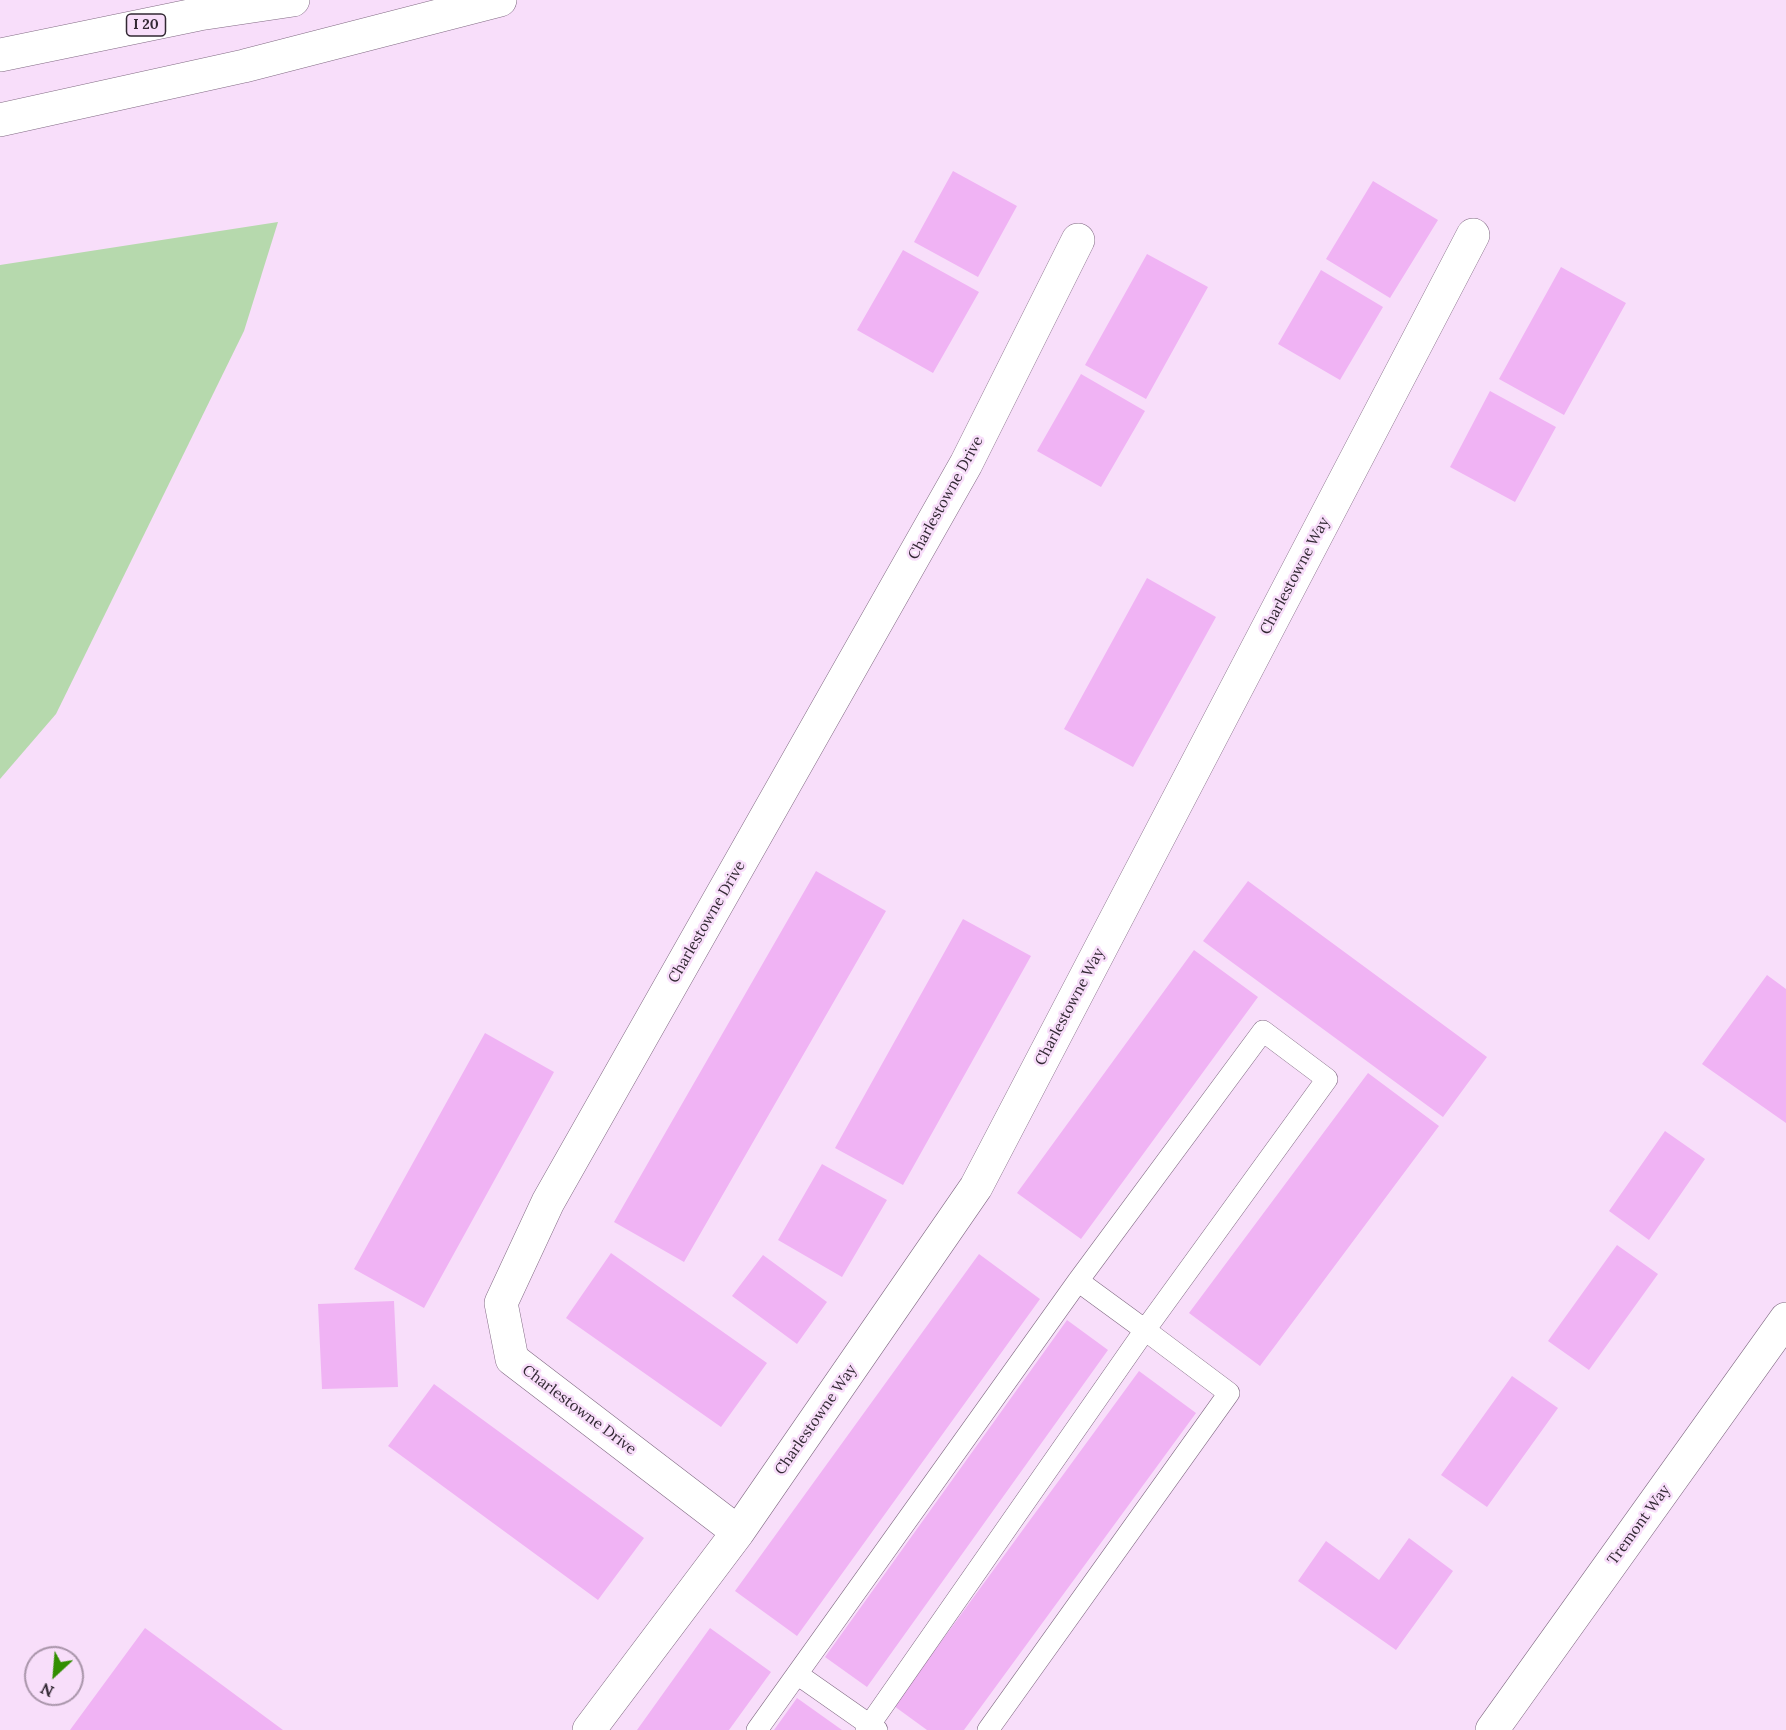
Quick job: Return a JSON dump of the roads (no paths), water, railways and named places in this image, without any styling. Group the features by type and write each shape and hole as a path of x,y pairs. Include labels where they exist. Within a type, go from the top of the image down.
{"main road":[{"name":"I 20","path":"0,55 199,14 293,0"},
{"path":"0,120 244,66 500,0"},
{"name":"Charlestowne Way","path":"589,1730 738,1532 976,1187 1473,235"},
{"name":"Charlestowne Drive","path":"738,1532 512,1359 501,1303 548,1202 966,464 1078,240"},
{"name":"Tremont Way","path":"1492,1730 1786,1319"}],"lane":[{"path":"757,1730 797,1674 1078,1281 1263,1031 1328,1079 1145,1330 871,1728 797,1674"},
{"path":"988,1730 1228,1393 1078,1281"}]}
